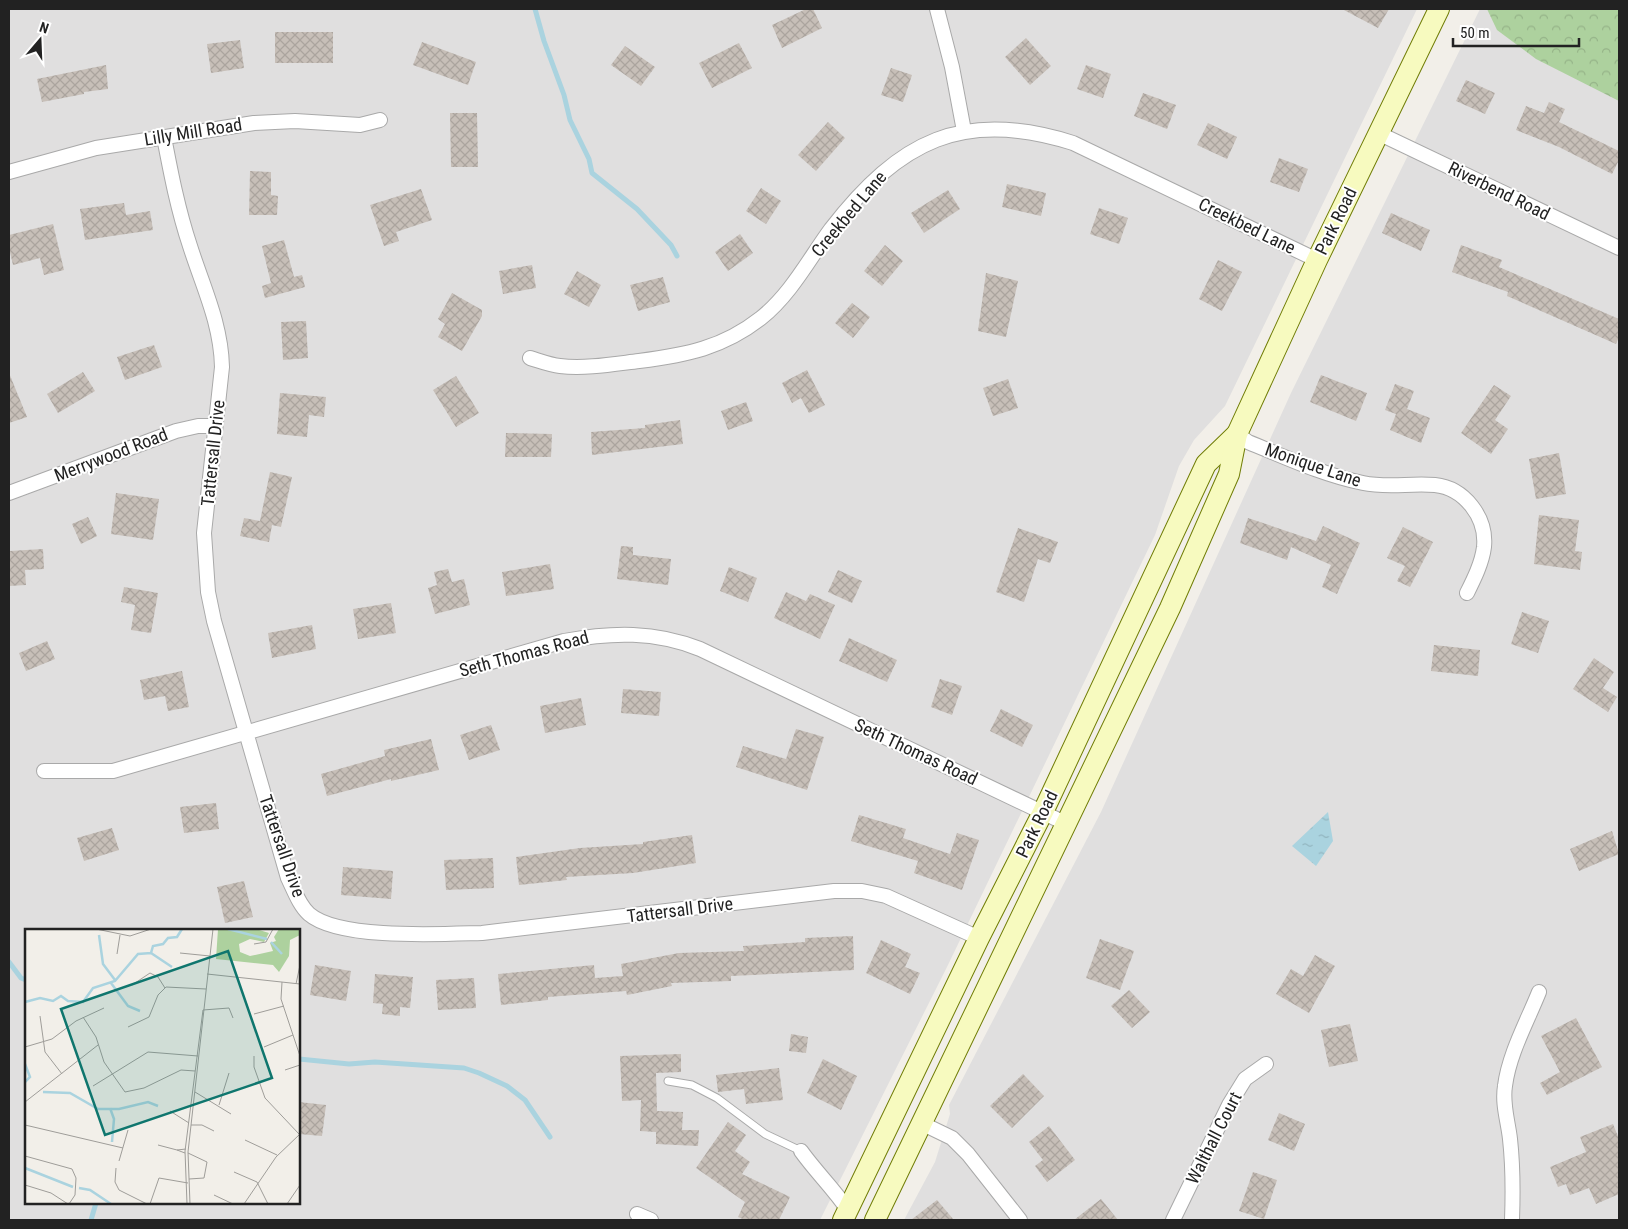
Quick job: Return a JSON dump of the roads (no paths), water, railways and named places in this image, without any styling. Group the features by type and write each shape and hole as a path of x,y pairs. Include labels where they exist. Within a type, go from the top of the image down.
{"main road":[{"name":"Park Road","path":"875,1220 1170,608 1229,474 1237,434 1317,260 1439,9"},
{"name":"Park Road","path":"846,1215 979,938 1043,812 1206,464 1237,434"}],"street":[{"path":"937,9 952,67 964,131"},
{"name":"Lilly Mill Road","path":"9,172 96,148 254,123 294,121 360,126 380,120"},
{"name":"Creekbed Lane","path":"530,358 558,366 627,363 694,353 736,335 761,318 783,296 832,228 887,168 923,145 964,131 1011,129 1042,133 1073,143 1317,260"},
{"name":"Riverbend Road","path":"1378,133 1619,248"},
{"name":"Tattersall Drive","path":"164,137 176,202 219,330 222,367 204,533 204,552 214,621 288,878 299,902 314,918 334,927 425,934 482,933 834,891 862,891 898,900 979,938"},
{"name":"Merrywood Road","path":"9,494 176,431 198,426 215,426"},
{"name":"Monique Lane","path":"1237,434 1254,444 1357,482 1398,487 1435,485 1450,489 1464,497 1475,509 1482,525 1484,542 1477,572 1467,593"},
{"name":"Seth Thomas Road","path":"44,771 113,770 564,641 596,635 626,633 657,636 700,649 1067,824"},
{"path":"1512,1220 1512,1176 1510,1138 1504,1106 1505,1085 1514,1053 1539,992"},
{"name":"Walthall Court","path":"1173,1220 1229,1105 1245,1078 1266,1064"},
{"path":"921,1123 952,1138 968,1154 1020,1220"},
{"path":"801,1151 819,1176 836,1192 846,1215"},
{"path":"637,1214 651,1220"}],"lane":[{"path":"668,1081 692,1085 716,1098 765,1134 801,1151"}],"water":[{"path":"1328,812 1333,841 1316,866 1292,846"}],"waterway":[{"path":"535,9 544,41 564,95 570,120 589,159 592,173 637,209 671,245 677,256"},
{"path":"9,962 21,978 25,980"},
{"path":"300,1059 349,1064 375,1062 464,1068 507,1086 525,1100 550,1137"},
{"path":"91,1220 96,1204"}]}
